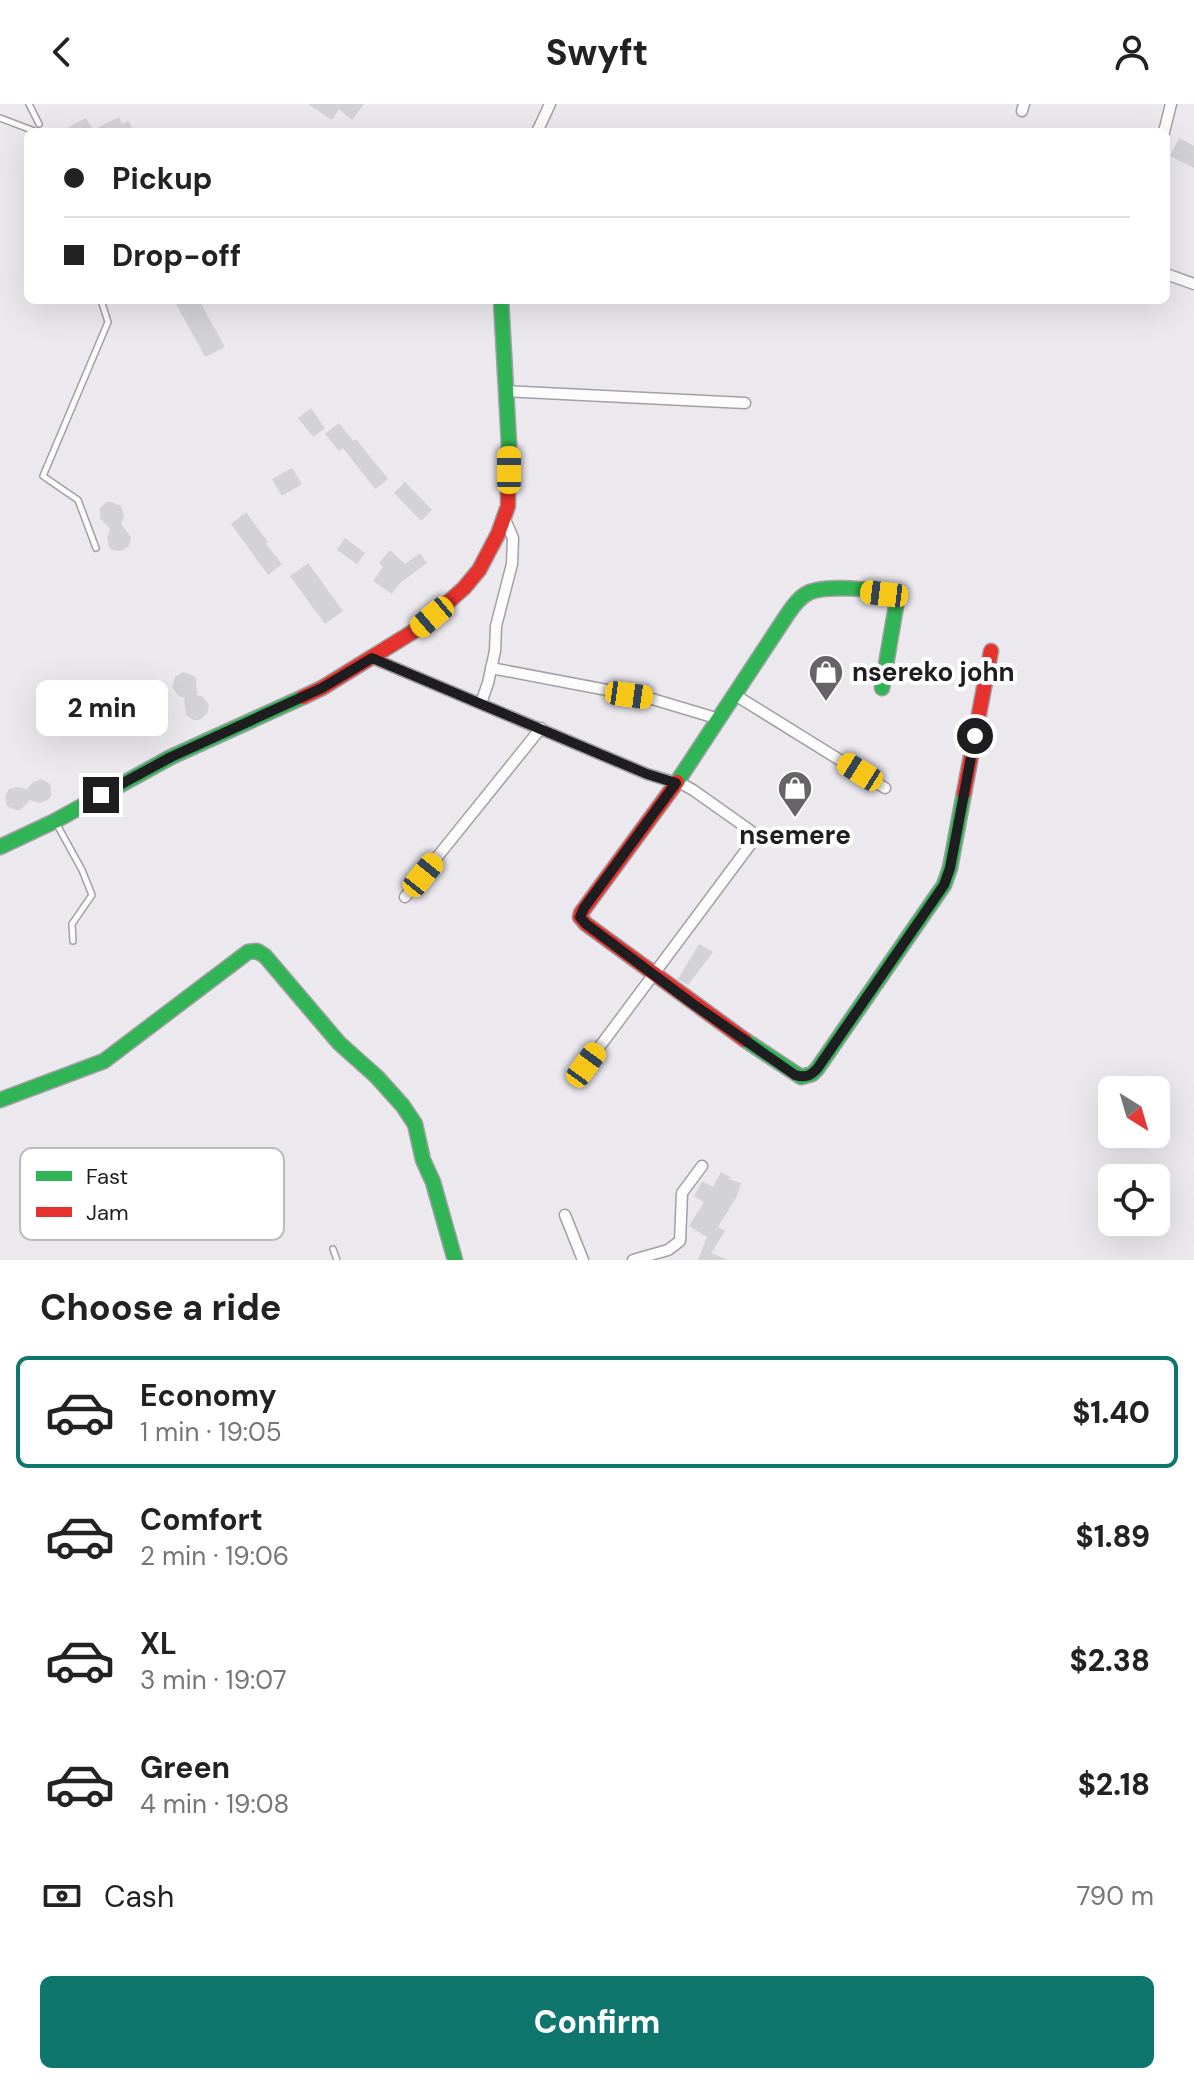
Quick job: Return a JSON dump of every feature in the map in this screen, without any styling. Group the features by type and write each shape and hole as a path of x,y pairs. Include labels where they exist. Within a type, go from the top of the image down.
{"street":[{"path":"539,128 550,104"},
{"path":"1165,128 1171,104"},
{"path":"1170,275 1194,284"},
{"path":"0,847 55,821 171,757 322,688 419,628 464,588 479,570 498,534 509,496 501,304"},
{"path":"505,391 745,403"},
{"path":"481,703 488,683 496,626 514,550 511,531 504,517"},
{"path":"882,688 896,606 892,597 831,588 806,593 580,917 652,974 801,1077 807,1077 817,1069 944,885 952,859 991,651"},
{"path":"372,658 647,774 693,790 754,836 586,1065"},
{"path":"491,668 649,698 719,719"},
{"path":"735,695 885,788"},
{"path":"405,897 541,728"},
{"path":"0,1100 104,1061 248,952 257,951 265,956 339,1043 377,1077 415,1124 423,1160 433,1182 455,1260"},
{"path":"633,1260 668,1250 680,1241 682,1193 702,1166"},
{"path":"565,1215 583,1260"}],"lane":[{"path":"29,104 39,124"},
{"path":"0,118 30,128"},
{"path":"96,548 78,500 43,476 108,322 102,304"},
{"path":"55,821 92,895 72,924 73,941"},
{"path":"333,1249 337,1260"}],"building":[{"path":"308,104 364,104 352,120 339,109 332,120"},
{"path":"119,117 122,124 128,121 132,128 97,128"},
{"path":"86,118 92,128 67,128"},
{"path":"1179,138 1194,146 1194,168 1170,156"},
{"path":"176,304 201,304 225,347 205,357"},
{"path":"311,408 325,428 313,437 298,418"},
{"path":"339,423 388,479 375,489 343,448 339,451 325,434"},
{"path":"292,468 302,484 282,496 272,479"},
{"path":"405,482 432,510 421,521 394,493"},
{"path":"107,502 121,506 124,515 121,524 131,537 129,546 121,551 109,547 107,537 110,529 100,518 100,508"},
{"path":"246,512 282,564 268,575 231,524"},
{"path":"345,538 365,553 357,564 337,550"},
{"path":"390,550 405,564 420,553 427,563 400,583 392,594 373,581 383,567 379,563"},
{"path":"308,563 343,611 325,624 290,576"},
{"path":"183,672 196,678 197,695 209,705 207,714 199,720 186,715 184,698 172,687 175,677"},
{"path":"41,779 51,787 48,800 39,803 30,800 20,810 7,806 5,797 9,789 27,789"},
{"path":"699,944 713,952 688,985 678,979"},
{"path":"721,1172 741,1183 737,1196 718,1227 725,1231 711,1253 728,1260 698,1260 707,1237 689,1226 704,1202 694,1196 702,1181 713,1187"}],"traffic: fast":[{"path":"501,304 509,444 508,482"},
{"path":"677,782 789,612 810,592 861,589 881,593 893,600 896,606 882,688"},
{"path":"0,847 55,821 171,757 303,697"},
{"path":"745,1040 801,1077 817,1069 944,885 964,793"},
{"path":"0,1100 104,1061 248,952 257,951 265,956 339,1043 377,1077 415,1124 423,1160 433,1182 455,1260"}],"traffic: jam":[{"path":"303,697 419,628 464,588 479,570 498,534 508,506 508,482"},
{"path":"964,793 991,651"},
{"path":"677,782 580,917 745,1040"}],"place":[{"name":"nsereko john","path":"826,703"},
{"name":"nsemere","path":"795,819"}],"route":[{"path":"101,795 171,757 322,688 372,658 647,774 676,783 580,917 693,1004 795,1075 807,1077 817,1069 944,885 950,868 975,736"}]}
